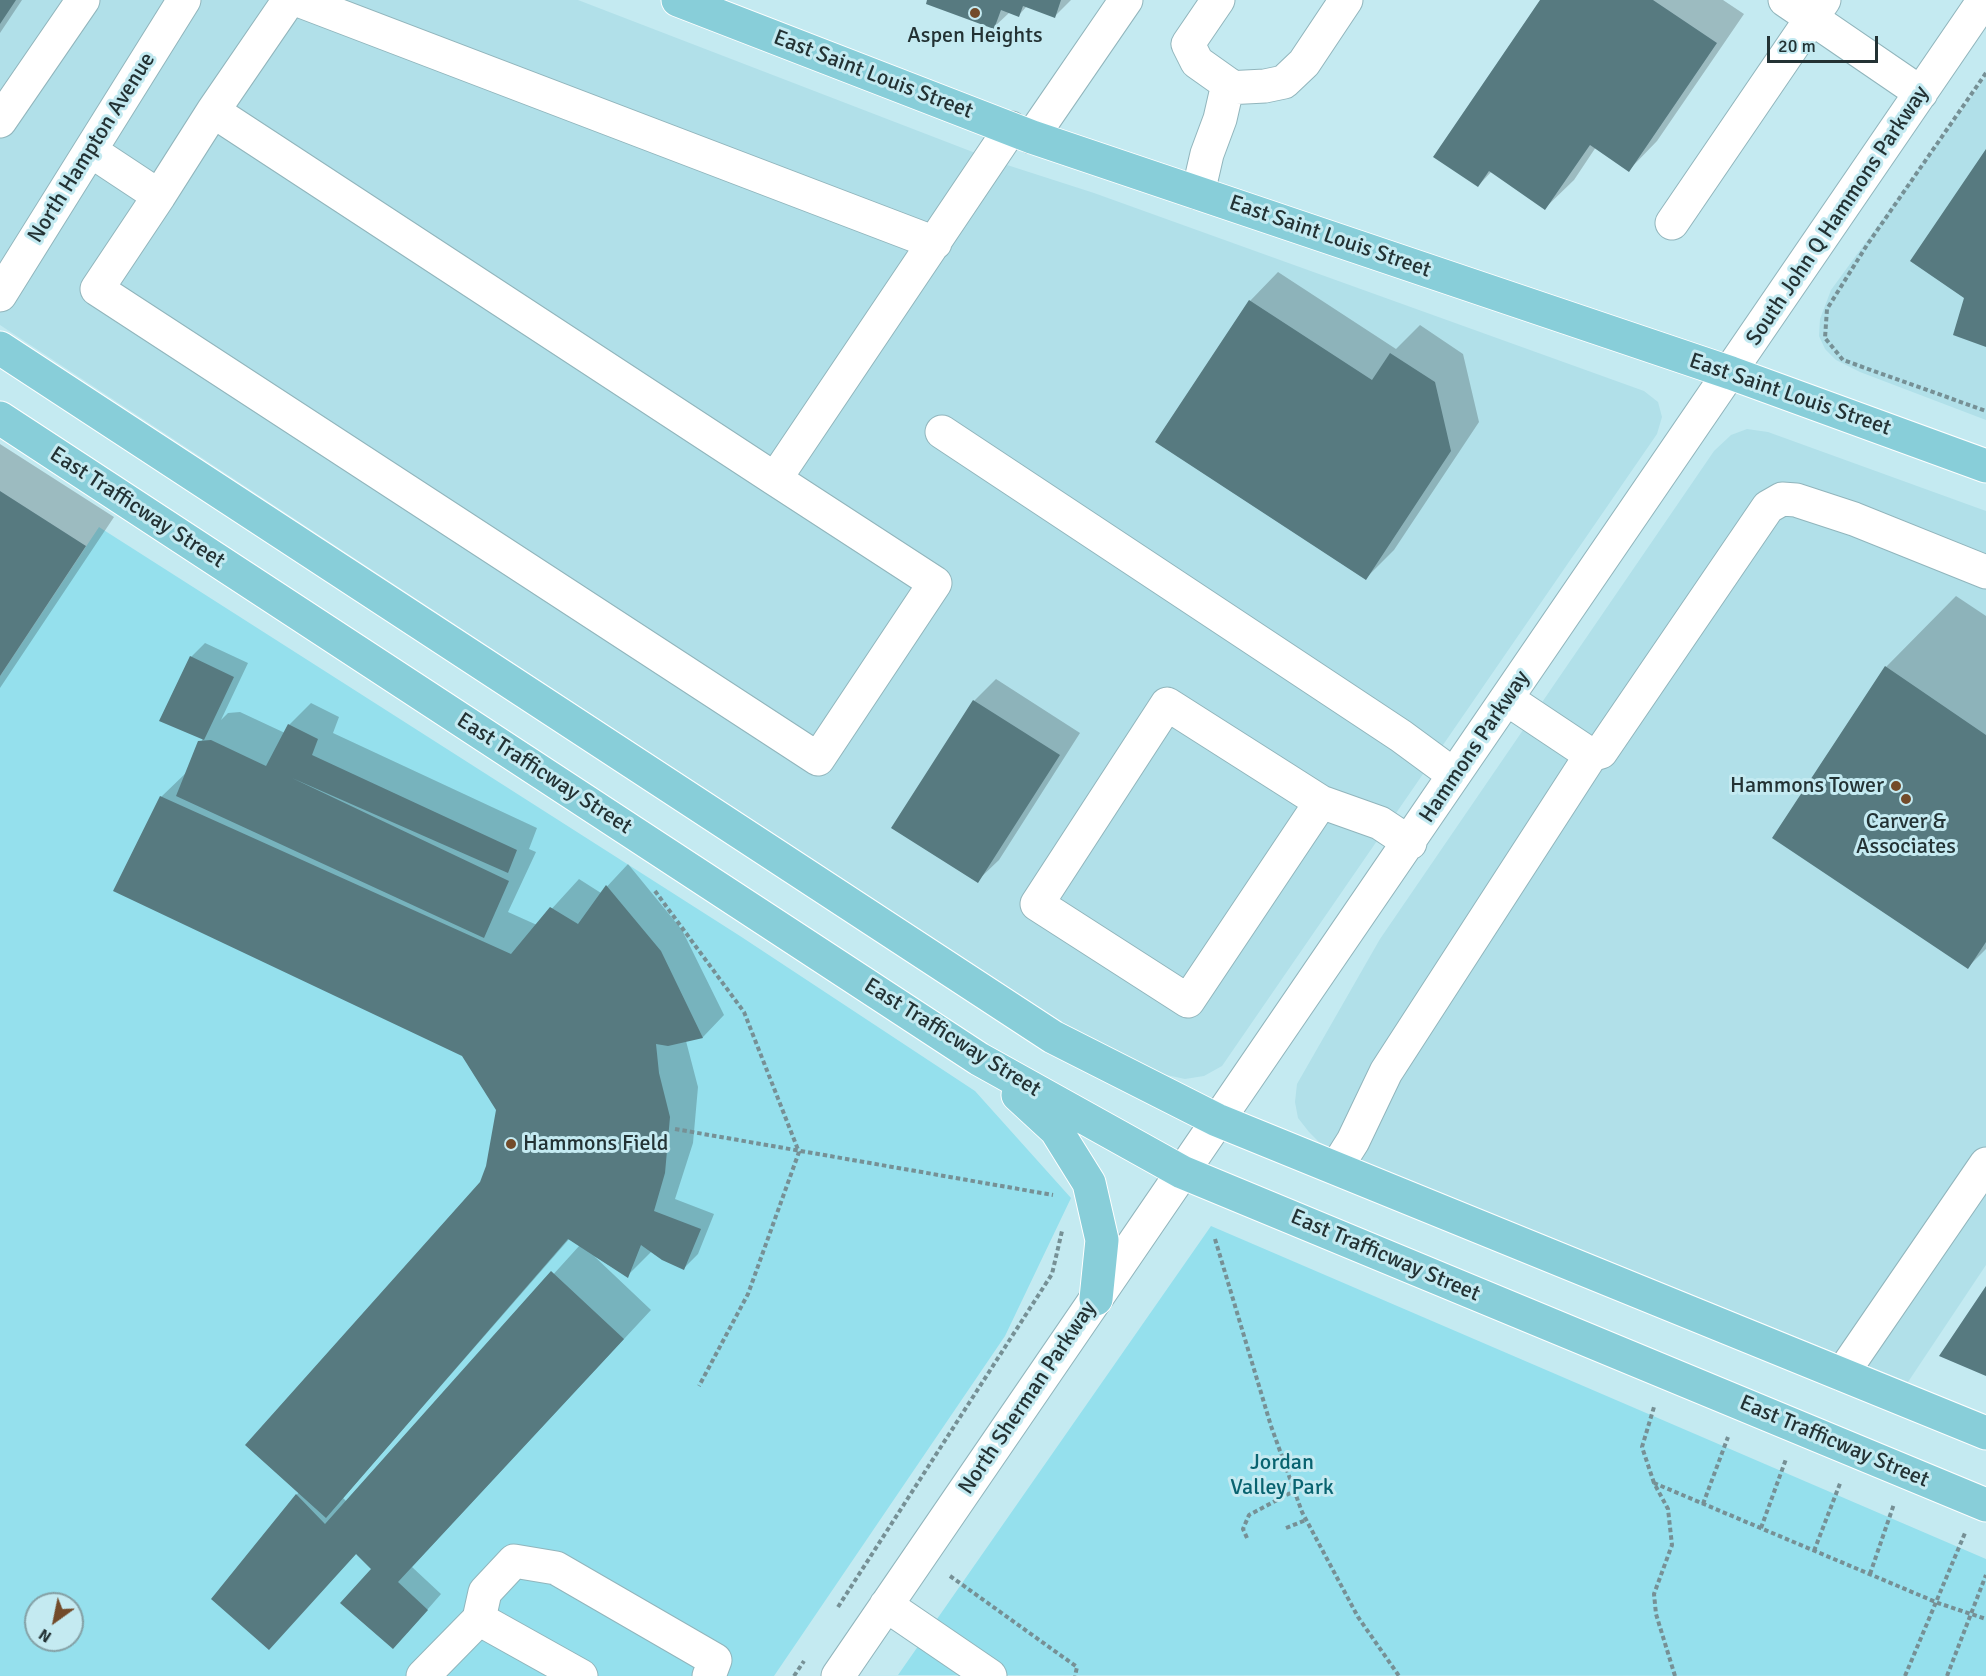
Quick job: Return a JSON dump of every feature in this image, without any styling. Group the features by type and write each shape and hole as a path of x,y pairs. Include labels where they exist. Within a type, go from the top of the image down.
{"main road":[{"name":"East Saint Louis Street","path":"678,0 1021,132 1731,373 1986,466"},
{"path":"0,348 1053,1037 1217,1120 1986,1433"},
{"name":"East Trafficway Street","path":"0,418 979,1059 1182,1172 1986,1505"},
{"path":"979,1059 1056,1130 1089,1183 1102,1240 1096,1299"}],"street":[{"path":"0,121 83,0"},
{"name":"North Hampton Avenue","path":"0,295 184,0"},
{"path":"213,111 935,583 818,759 97,289 213,111 289,0"},
{"path":"298,0 935,243"},
{"path":"775,478 935,243 1126,0"},
{"path":"1198,192 1206,154 1220,119 1228,84 1197,62 1188,44 1218,0"},
{"path":"1226,88 1265,86 1284,82 1304,63 1346,0"},
{"path":"1785,0 1820,16 1921,93"},
{"name":"South John Q Hammons Parkway","path":"1731,373 1984,0"},
{"path":"1672,223 1820,16"},
{"path":"91,151 159,196"},
{"name":"Hammons Parkway","path":"1217,1120 1410,843 1454,775 1731,373"},
{"path":"942,432 1401,736 1454,775"},
{"path":"1336,1168 1353,1141 1386,1072 1591,755 1601,752 1608,745 1768,507 1782,499 1796,500 1854,519 1986,572"},
{"path":"1507,699 1591,755"},
{"path":"1321,802 1188,1001 1037,904 1167,704 1321,802 1380,823 1410,843"},
{"name":"North Sherman Parkway","path":"838,1676 1217,1120"},
{"path":"1842,1374 1986,1164"},
{"path":"423,1676 479,1619 485,1592 514,1561 556,1568 715,1660 709,1676"},
{"path":"886,1605 990,1676"},
{"path":"479,1619 581,1676"}],"path":[{"path":"1986,73 1867,245 1827,309 1825,338 1843,360 1986,411"},
{"path":"655,890 744,1012 799,1152 748,1294 699,1386"},
{"path":"675,1129 1059,1196"},
{"path":"833,1616 1052,1274 1065,1220"},
{"path":"1215,1239 1294,1491 1306,1520 1358,1617 1399,1676"},
{"path":"1655,1403 1642,1447 1654,1483 1668,1509 1672,1545 1654,1594 1656,1614 1675,1676"},
{"path":"1703,1503 1729,1434"},
{"path":"1761,1528 1787,1458"},
{"path":"1814,1551 1841,1480"},
{"path":"1654,1483 1938,1603 1986,1619"},
{"path":"1247,1538 1243,1528 1249,1515 1294,1491"},
{"path":"1870,1574 1895,1503"},
{"path":"1286,1528 1306,1520"},
{"path":"1905,1676 1938,1603 1965,1533"},
{"path":"1947,1676 1986,1575"},
{"path":"950,1576 1077,1667 1075,1676"},
{"path":"794,1676 807,1656"}],"shaded area":[{"path":"0,0 578,0 1004,164 1094,193 1644,391 1658,402 1662,417 1657,434 1222,1066 1204,1076 1185,1079 1162,1074 1117,1056 1047,1014 0,325"},
{"path":"1986,77 1986,420 1860,372 1836,360 1825,349 1819,336 1820,319 1831,290"},
{"path":"1747,429 1768,432 1986,511 1986,1265 1908,1382 1337,1151 1319,1142 1309,1132 1298,1118 1295,1102 1297,1084 1380,939 1714,451 1731,435"}],"green space":[{"name":"Hammons Field","path":"99,527 740,936 975,1091 1071,1198 1005,1336 774,1676 0,1676 0,676"},
{"name":"Jordan Valley Park","path":"1211,1226 1986,1559 1986,1676 898,1675"}],"building":[{"path":"0,0 16,0 0,24"},
{"name":"Aspen Heights","path":"927,0 1061,0 1055,18 1023,6 1019,17 1001,10 994,29 926,4"},
{"path":"1540,0 1653,0 1717,43 1629,172 1590,145 1545,210 1489,171 1478,187 1433,157"},
{"path":"1986,149 1986,347 1953,335 1964,298 1910,261"},
{"path":"1249,300 1372,380 1390,353 1435,382 1451,451 1366,580 1155,442"},
{"path":"0,491 86,546 0,676"},
{"path":"190,656 234,677 204,740 159,721"},
{"name":"Hammons Tower","path":"1885,666 1986,735 1986,942 1968,969 1772,838"},
{"path":"973,700 1060,755 978,883 891,828"},
{"path":"288,724 318,739 312,755 517,850 508,873 292,778 509,881 484,938 176,796 198,741 211,740 266,766"},
{"path":"160,796 511,954 550,907 578,924 606,885 661,951 703,1038 668,1046 656,1044 659,1073 670,1117 665,1173 654,1211 701,1229 684,1270 662,1260 641,1245 628,1278 568,1239 326,1518 245,1445 480,1182 486,1166 496,1110 462,1056 113,891"},
{"path":"551,1271 624,1339 398,1582 428,1610 393,1649 340,1603 371,1569 356,1554 269,1650 211,1599 296,1494 325,1524"},
{"path":"1986,1286 1986,1376 1939,1356"}],"place":[{"name":"Aspen Heights","path":"975,13"},
{"name":"Hammons Tower","path":"1896,786"},
{"name":"Carver & Associates","path":"1906,799"},
{"name":"Hammons Field","path":"511,1144"}]}
